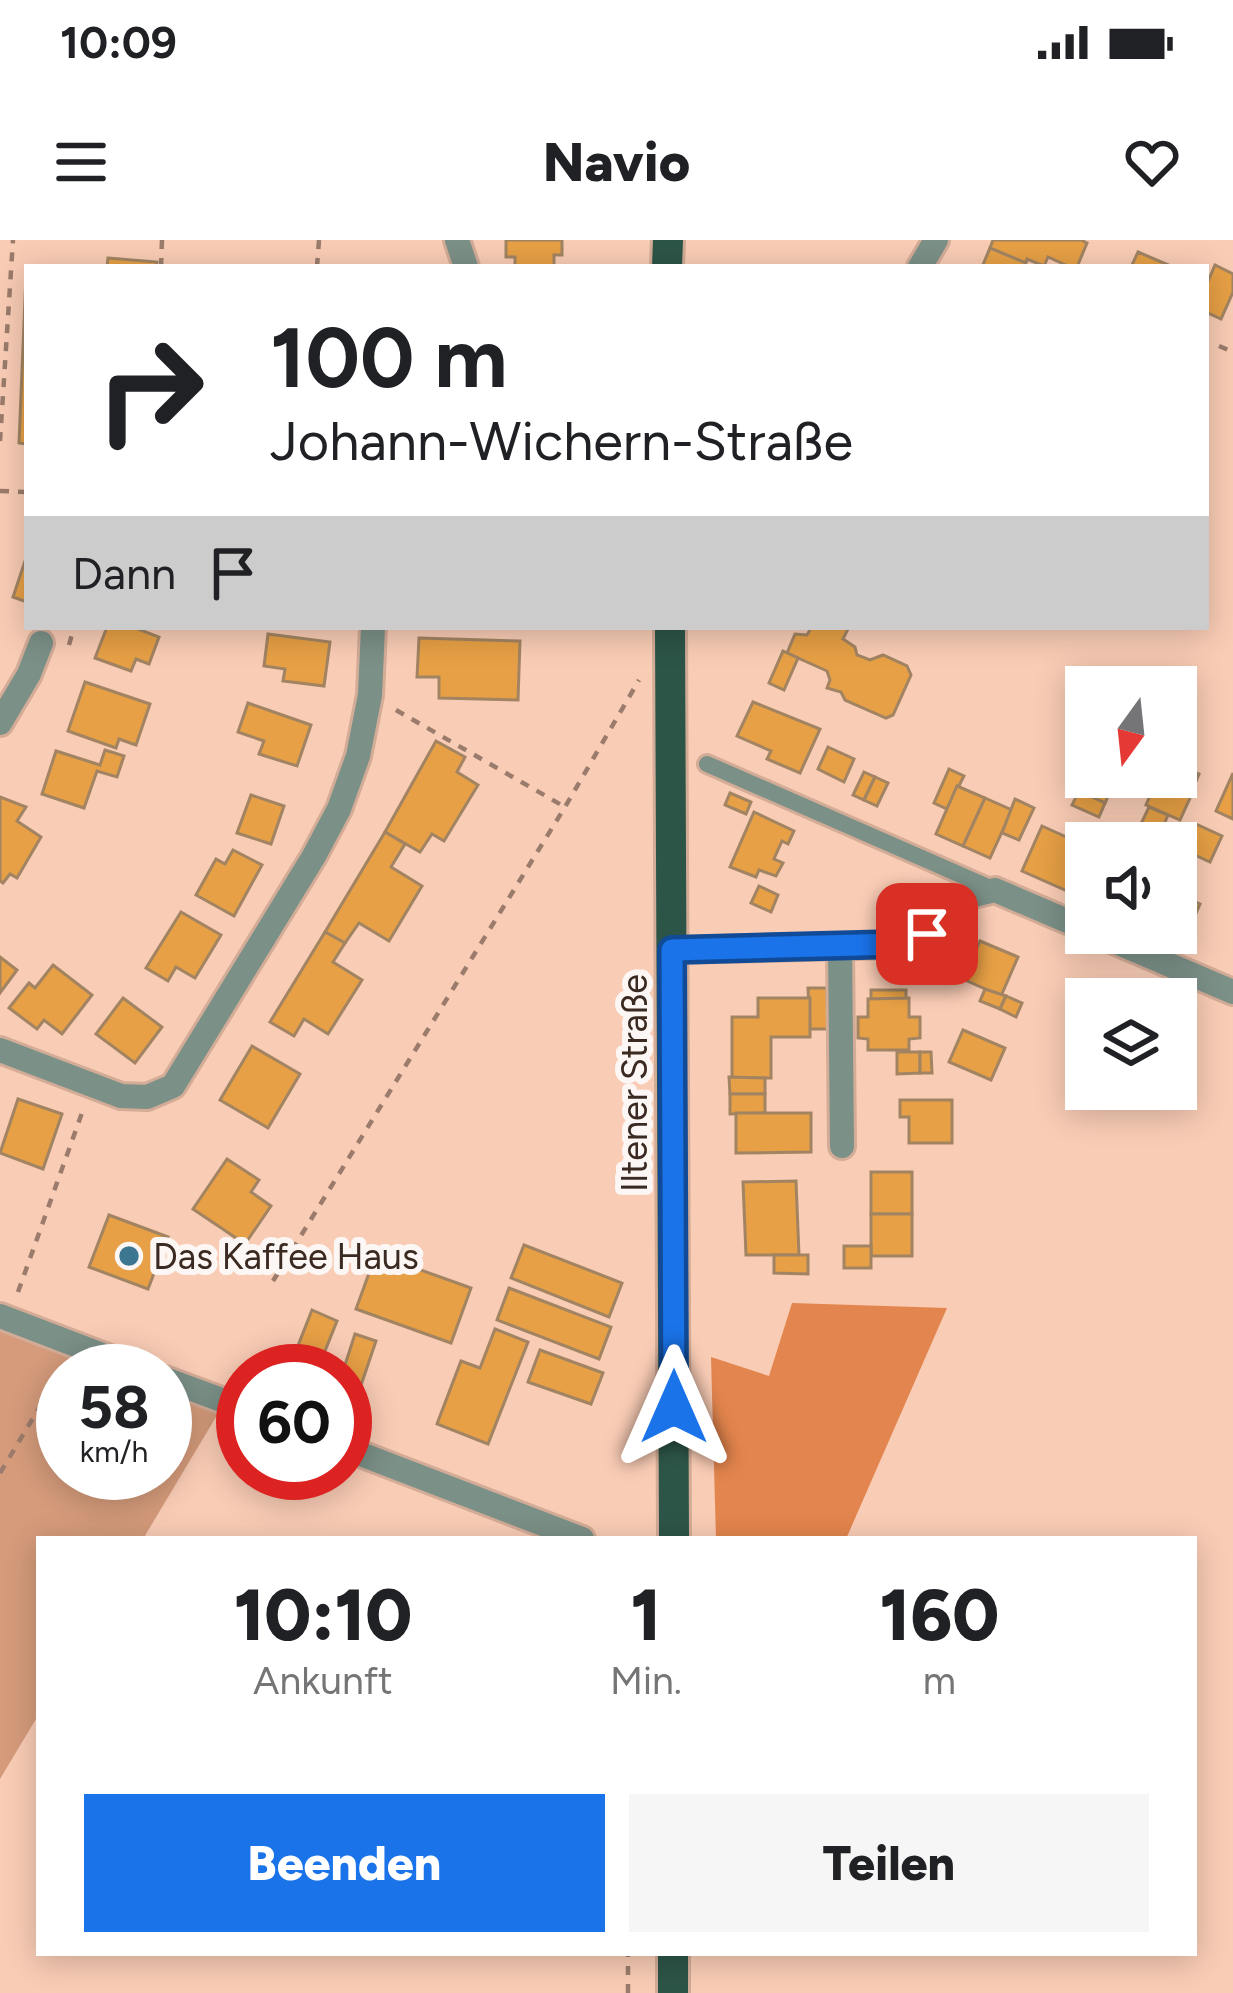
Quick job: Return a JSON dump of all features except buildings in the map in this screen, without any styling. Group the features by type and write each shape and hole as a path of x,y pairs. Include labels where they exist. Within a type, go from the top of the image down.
{"main road":[{"name":"Iltener Straße","path":"670,630 674,1536"},
{"path":"673,1956 673,1993"}],"street":[{"path":"0,1050 121,1096 147,1097 173,1086 339,809 358,756 370,695 374,630"},
{"path":"0,723 41,643"},
{"path":"672,950 898,944 927,934 965,898 995,890 1065,920"},
{"path":"840,946 842,1146"},
{"path":"1144,954 1233,992"},
{"path":"4,1318 71,1344"},
{"path":"372,1458 574,1536"}],"lane":[{"path":"706,764 995,890"}],"path":[{"path":"0,441 13,240"},
{"path":"1219,346 1233,352"},
{"path":"274,1281 565,807 647,664"},
{"path":"370,695 565,807"},
{"path":"4,1318 92,1085"},
{"path":"0,1474 36,1413"},
{"path":"628,1956 628,1993"}],"shaded area":[{"path":"792,1303 947,1308 847,1536 716,1536 711,1357 769,1376"},
{"path":"0,1330 37,1344 36,1500 166,1500 145,1536 36,1536 36,1719 0,1779"},
{"path":"192,1402 216,1411 192,1457"}],"place":[{"name":"Das Kaffee Haus","path":"129,1256"}],"route":[{"path":"674,1407 672,950 898,944 927,934"}]}
